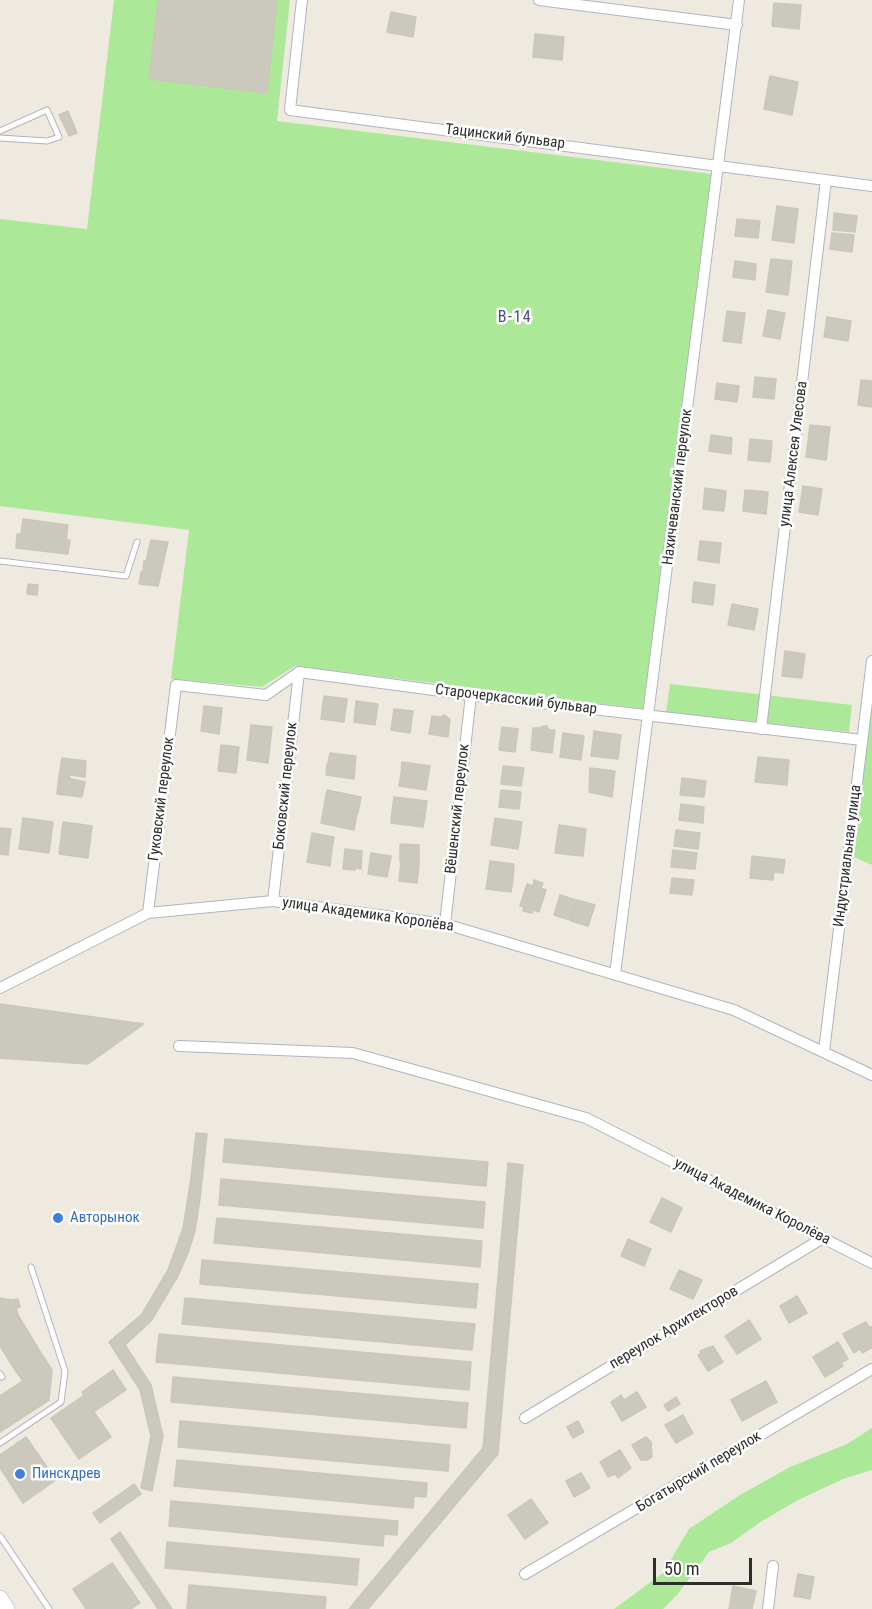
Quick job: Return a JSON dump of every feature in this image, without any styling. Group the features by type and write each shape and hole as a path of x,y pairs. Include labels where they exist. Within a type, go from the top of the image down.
{"main road":[{"path":"0,1598 8,1609"}],"street":[{"name":"Тацинский бульвар","path":"302,0 291,110 719,164 872,186"},
{"path":"539,0 737,25"},
{"name":"Нахичеванский переулок","path":"615,974 739,0"},
{"name":"улица Алексея Улесова","path":"761,729 826,180"},
{"name":"Индустриальная улица","path":"824,1051 862,740 871,687 872,661"},
{"name":"Старочеркасский бульвар","path":"299,672 471,695 862,740"},
{"name":"Гуковский переулок","path":"148,913 176,685 266,695 299,672"},
{"name":"Боковский переулок","path":"273,901 299,672"},
{"name":"Вёшенский переулок","path":"445,924 471,695"},
{"name":"улица Академика Королёва","path":"0,988 148,913 273,901 445,924 734,1010 872,1075"},
{"name":"улица Академика Королёва","path":"179,1046 353,1053 586,1118 872,1263"},
{"name":"переулок Архитекторов","path":"525,1418 823,1238"},
{"name":"Богатырский переулок","path":"525,1574 872,1369"},
{"path":"768,1609 773,1566"}],"lane":[{"path":"0,131 47,110 59,137 47,141 0,138"},
{"path":"0,561 126,576 137,542"},
{"path":"0,1443 61,1402 65,1371 31,1267"},
{"path":"0,1536 50,1609"}],"green space":[{"path":"114,0 290,0 277,121 712,174 645,709 295,666 262,687 171,679 189,530 0,506 0,219 87,229"},
{"path":"670,684 852,705 849,732 666,712"},
{"path":"872,702 872,865 852,856"},
{"path":"872,1428 872,1470 843,1479 798,1500 731,1543 709,1552 677,1595 663,1609 614,1609 663,1573 689,1529 740,1495 790,1467 847,1444"}],"building":[{"path":"158,0 277,0 267,93 149,79"},
{"path":"774,3 801,5 799,29 772,26"},
{"path":"391,12 416,17 413,37 387,32"},
{"path":"535,34 564,37 562,60 533,57"},
{"path":"770,76 798,82 792,115 764,109"},
{"path":"68,111 77,133 69,136 59,115"},
{"path":"777,206 798,209 794,243 772,240"},
{"path":"834,213 857,216 855,232 833,230"},
{"path":"737,219 760,221 758,238 735,236"},
{"path":"832,233 854,235 852,252 830,249"},
{"path":"771,259 792,261 788,295 766,292"},
{"path":"735,261 756,264 755,280 733,277"},
{"path":"768,310 785,313 780,339 763,336"},
{"path":"727,311 745,313 741,343 723,341"},
{"path":"827,317 851,321 848,341 824,337"},
{"path":"755,377 776,379 774,399 753,397"},
{"path":"861,380 872,381 872,407 858,405"},
{"path":"717,383 739,386 737,402 715,399"},
{"path":"810,425 830,427 826,460 806,457"},
{"path":"711,435 732,438 731,454 709,451"},
{"path":"750,439 772,441 770,462 748,460"},
{"path":"803,486 822,489 818,515 799,512"},
{"path":"705,488 726,491 724,511 703,509"},
{"path":"745,490 768,492 766,514 743,511"},
{"path":"23,519 68,525 66,540 70,540 68,554 16,548 17,534 21,534"},
{"path":"151,540 168,542 158,586 139,584"},
{"path":"700,541 721,543 719,563 698,560"},
{"path":"694,582 715,585 713,605 692,602"},
{"path":"28,584 38,585 37,595 27,594"},
{"path":"732,604 758,609 754,630 728,625"},
{"path":"785,651 805,654 802,678 782,676"},
{"path":"324,696 347,699 344,722 321,719"},
{"path":"356,701 378,704 375,725 354,722"},
{"path":"204,706 222,708 219,734 201,731"},
{"path":"394,709 413,711 410,733 391,730"},
{"path":"444,715 450,719 448,737 429,734 432,716"},
{"path":"251,725 272,727 268,763 247,760"},
{"path":"547,726 549,730 555,730 552,753 531,750 533,728"},
{"path":"502,727 518,729 515,752 499,750"},
{"path":"594,731 621,735 618,759 591,756"},
{"path":"563,733 584,736 581,760 560,757"},
{"path":"221,745 239,747 236,773 218,771"},
{"path":"330,753 356,756 355,766 328,763"},
{"path":"758,757 789,760 787,785 755,782"},
{"path":"62,758 86,761 85,777 59,776"},
{"path":"402,762 430,766 428,778 401,774"},
{"path":"327,764 355,768 354,779 326,775"},
{"path":"503,766 524,768 521,786 501,784"},
{"path":"590,768 615,771 612,797 589,792"},
{"path":"401,774 428,778 426,790 399,786"},
{"path":"59,776 85,782 82,797 57,794"},
{"path":"682,778 706,781 704,797 680,795"},
{"path":"327,790 361,797 358,813 324,806"},
{"path":"501,790 521,792 519,809 499,807"},
{"path":"394,797 427,801 425,815 392,811"},
{"path":"681,804 704,807 703,823 679,820"},
{"path":"324,807 357,813 354,830 321,823"},
{"path":"392,811 425,816 423,827 391,823"},
{"path":"23,818 38,820 35,851 19,849"},
{"path":"495,818 522,822 520,836 493,831"},
{"path":"38,820 53,822 49,853 35,851"},
{"path":"63,822 78,824 74,856 59,854"},
{"path":"78,824 92,826 88,858 74,856"},
{"path":"559,825 586,829 583,856 555,853"},
{"path":"0,828 11,829 8,855 0,854"},
{"path":"676,830 700,833 698,849 674,846"},
{"path":"493,832 520,836 518,849 491,845"},
{"path":"312,833 334,837 332,849 310,845"},
{"path":"400,844 419,845 419,863 400,862"},
{"path":"310,846 332,849 330,866 307,862"},
{"path":"345,849 362,851 361,869 343,869"},
{"path":"673,850 697,853 695,869 671,867"},
{"path":"371,853 391,856 387,877 368,874"},
{"path":"752,856 785,860 783,873 774,872 773,880 750,878"},
{"path":"490,861 514,864 513,878 488,875"},
{"path":"401,862 419,864 417,883 399,881"},
{"path":"488,876 513,879 511,892 486,889"},
{"path":"672,878 694,880 692,895 670,893"},
{"path":"534,880 543,883 541,888 546,890 539,912 533,910 532,913 523,911 524,907 520,906 527,884 533,886"},
{"path":"560,895 576,900 570,920 554,915"},
{"path":"577,900 595,905 588,926 571,921"},
{"path":"0,1004 144,1024 88,1064 0,1058"},
{"path":"196,1133 207,1134 195,1231 188,1253 178,1276 151,1321 125,1345 151,1385 163,1436 152,1491 141,1488 151,1436 140,1390 109,1342 142,1314 168,1270 183,1228"},
{"path":"225,1139 488,1162 486,1186 223,1162"},
{"path":"508,1163 523,1165 498,1454 368,1609 349,1609 483,1448"},
{"path":"221,1179 485,1202 483,1228 219,1205"},
{"path":"662,1198 682,1208 671,1232 650,1222"},
{"path":"217,1218 482,1241 480,1267 214,1243"},
{"path":"628,1239 651,1249 644,1266 621,1256"},
{"path":"202,1260 478,1284 476,1308 200,1284"},
{"path":"679,1270 702,1280 693,1299 670,1289"},
{"path":"797,1296 807,1313 789,1323 780,1306"},
{"path":"0,1298 18,1299 20,1307 11,1310 0,1307"},
{"path":"185,1298 475,1324 472,1350 182,1324"},
{"path":"0,1307 11,1310 16,1308 18,1315 0,1328"},
{"path":"18,1315 39,1350 13,1367 0,1346 0,1328"},
{"path":"749,1320 761,1339 737,1354 725,1336"},
{"path":"866,1322 869,1327 872,1327 872,1348 862,1353 860,1349 854,1353 843,1334"},
{"path":"159,1334 471,1362 469,1390 156,1362"},
{"path":"838,1342 848,1359 841,1363 843,1366 825,1377 813,1357"},
{"path":"713,1346 723,1362 708,1371 698,1355 700,1351"},
{"path":"39,1350 52,1370 49,1400 0,1432 0,1396 23,1381 13,1367"},
{"path":"113,1370 126,1390 95,1411 82,1392"},
{"path":"173,1377 468,1403 466,1428 171,1402"},
{"path":"766,1381 777,1402 742,1421 731,1400"},
{"path":"637,1392 646,1407 622,1421 611,1402 621,1395 624,1400"},
{"path":"83,1396 111,1437 79,1459 51,1418"},
{"path":"676,1397 680,1404 668,1411 664,1405"},
{"path":"683,1415 693,1433 676,1443 665,1425"},
{"path":"180,1421 450,1445 448,1471 178,1447"},
{"path":"578,1421 584,1432 573,1438 567,1427"},
{"path":"26,1437 56,1480 23,1503 0,1468 0,1455"},
{"path":"646,1437 651,1442 652,1457 641,1460 632,1445"},
{"path":"620,1450 631,1468 618,1478 615,1474 608,1477 600,1462"},
{"path":"177,1460 427,1483 426,1497 414,1496 413,1508 174,1486"},
{"path":"581,1473 590,1488 574,1497 566,1481"},
{"path":"134,1484 141,1494 100,1523 93,1513"},
{"path":"531,1499 548,1523 525,1539 508,1515"},
{"path":"171,1501 398,1521 397,1535 384,1534 383,1546 169,1526"},
{"path":"120,1532 172,1609 158,1609 111,1539"},
{"path":"167,1542 359,1559 357,1585 165,1568"},
{"path":"112,1563 140,1603 131,1609 86,1609 73,1589"},
{"path":"798,1574 814,1577 810,1599 794,1596"},
{"path":"189,1585 326,1597 325,1609 187,1609"},
{"path":"733,1586 756,1591 752,1609 729,1609"}],"place":[{"name":"Авторынок","path":"58,1218"},
{"name":"Пинскдрев","path":"20,1474"}],"district":[{"name":"В-14","path":"515,318"}]}
